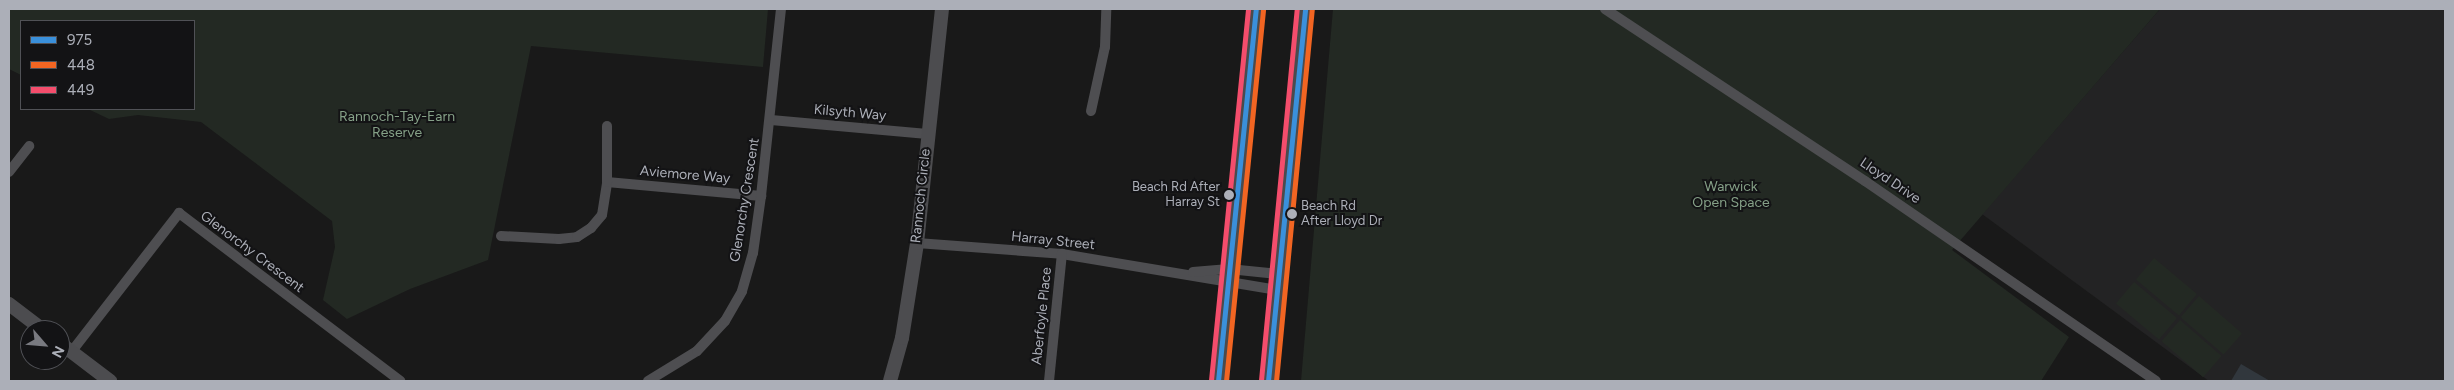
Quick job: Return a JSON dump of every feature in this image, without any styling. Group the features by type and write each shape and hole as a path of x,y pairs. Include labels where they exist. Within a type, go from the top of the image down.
{"main road":[{"path":"1218,381 1256,9"},
{"path":"1268,381 1305,9"}],"street":[{"name":"Glenorchy Crescent","path":"648,381 697,351 734,308 753,253 771,120 781,9"},
{"name":"Rannoch Circle","path":"890,381 902,338 917,243 927,134 942,9"},
{"path":"1091,111 1105,46 1106,9"},
{"name":"Lloyd Drive","path":"1605,9 1865,181 2156,381"},
{"name":"Kilsyth Way","path":"771,120 927,134"},
{"path":"501,236 577,237 591,228 602,215 607,182 607,126"},
{"path":"9,172 29,146"},
{"name":"Aviemore Way","path":"607,182 761,196"},
{"name":"Glenorchy Crescent","path":"72,351 179,213 400,381"},
{"name":"Harray Street","path":"917,243 1062,254 1184,272 1228,276 1278,274"},
{"name":"Aberfoyle Place","path":"1049,381 1062,254"},
{"name":"Harray Street","path":"1228,276 1277,290"},
{"path":"9,304 30,320"},
{"path":"72,351 110,381"}],"shaded area":[{"path":"2160,9 2445,9 2445,381 2209,381 1982,214"},
{"path":"2241,364 2270,381 2231,381"}],"green space":[{"name":"Rannoch-Tay-Earn Reserve","path":"9,9 768,9 763,67 531,46 488,260 410,289 347,319 323,300 335,247 332,221 201,122 138,115 109,119 90,110 195,110 195,20 20,20 20,74 9,69"},
{"name":"Warwick Open Space","path":"1333,9 2160,9 1952,250 2069,337 2041,381 1301,381"},
{"path":"2154,258 2197,294 2179,315 2136,279"},
{"path":"2134,282 2177,318 2159,339 2116,303"},
{"path":"2199,296 2242,333 2224,355 2181,317"},
{"path":"2180,320 2222,356 2203,377 2162,341"}],"transit line":[{"name":"449","path":"1211,380 1248,9"},
{"name":"975","path":"1218,381 1256,9"},
{"name":"449","path":"1261,380 1297,9"},
{"name":"975","path":"1268,381 1305,9"},
{"name":"448","path":"1226,381 1263,10"},
{"name":"448","path":"1276,381 1312,10"}],"place":[{"name":"Beach Rd After Harray St","path":"1229,195"},
{"name":"Beach Rd After Lloyd Dr","path":"1292,214"}]}
